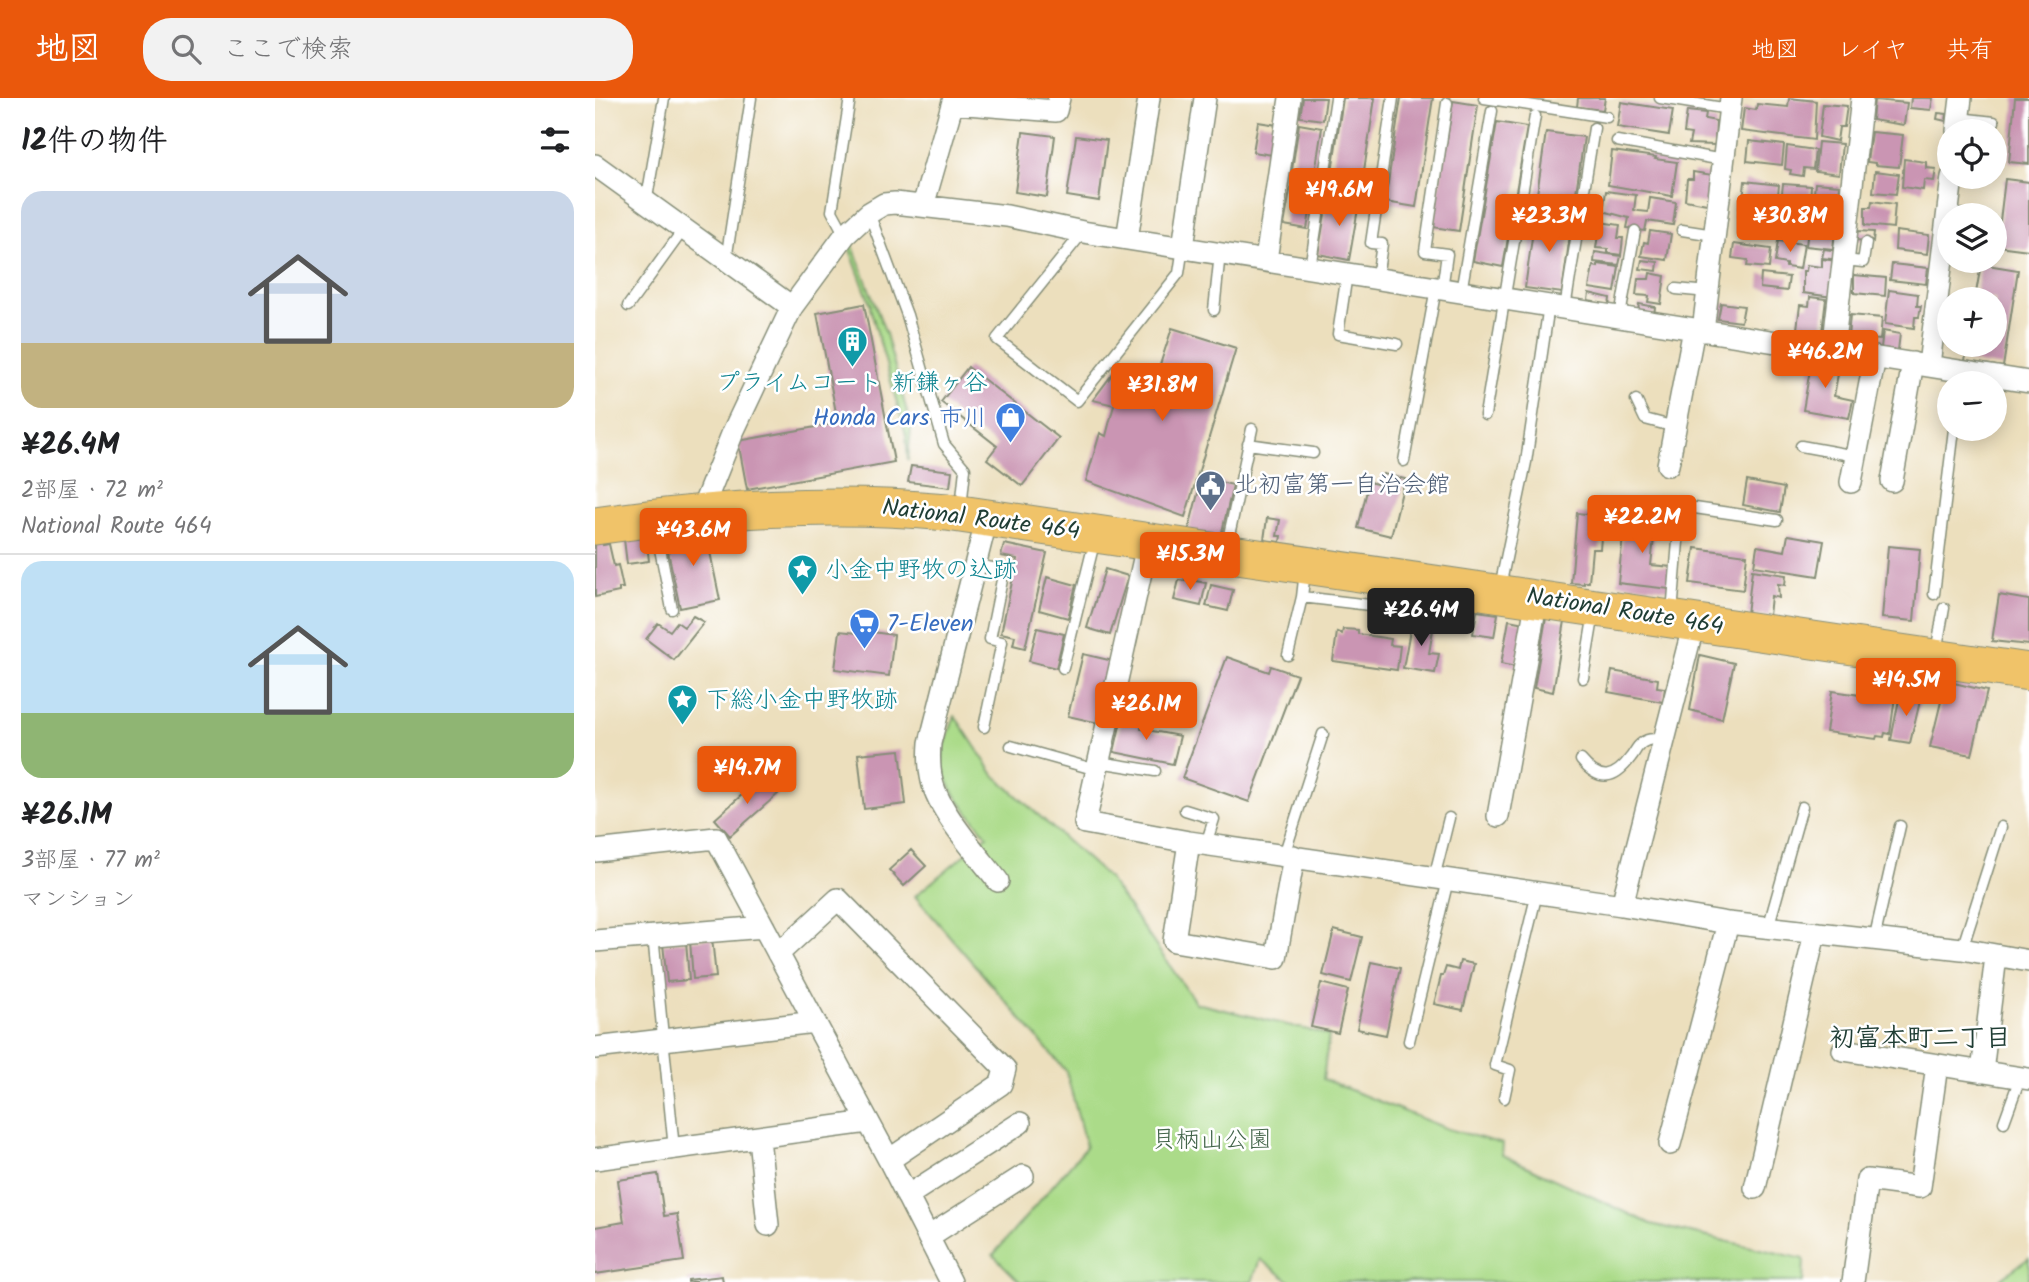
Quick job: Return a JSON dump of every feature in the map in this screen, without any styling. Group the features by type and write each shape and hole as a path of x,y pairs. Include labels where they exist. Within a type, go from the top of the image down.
{"highway":[{"name":"National Route 464","path":"595,526 701,512 826,506 905,508 1226,552 1304,581 1382,576 2029,673"}],"street":[{"path":"923,206 954,100 1056,111 1059,98"},
{"path":"1127,239 1149,98"},
{"path":"1183,247 1205,98"},
{"path":"1266,260 1290,98"},
{"path":"1833,350 1862,98"},
{"path":"1668,465 1707,292 1730,104"},
{"path":"595,165 792,307"},
{"path":"701,512 733,432 792,307 845,235 869,213 884,204 1007,216 1083,232 1921,364 1942,371"},
{"path":"1892,481 1943,273"},
{"path":"1851,482 1875,357"},
{"path":"2007,380 2029,382"},
{"path":"974,516 975,565 930,743 929,761 932,782 944,809 998,881"},
{"path":"1148,541 1085,823 1198,843 1728,923 1962,949 2029,961"},
{"path":"1499,816 1537,598"},
{"path":"1622,905 1664,741 1683,621"},
{"path":"595,851 716,838 889,1160 951,1282"},
{"path":"1198,843 1174,941 1276,958 1289,856"},
{"path":"778,954 838,899 1005,1069 1001,1084 889,1160"},
{"path":"1670,1144 1728,923"},
{"path":"595,941 653,934 764,927"},
{"path":"1755,1188 1815,933"},
{"path":"1982,1072 1996,956"},
{"path":"595,1048 815,1022"},
{"path":"1843,1050 2025,1078"},
{"path":"1853,1282 1867,1180 1920,1187 1937,1065"},
{"path":"595,1159 868,1122"},
{"path":"907,1196 1020,1123"},
{"path":"759,1138 768,1225"},
{"path":"928,1237 1023,1176"}],"lane":[{"path":"646,204 664,98"},
{"path":"726,260 751,98"},
{"path":"845,235 832,211 850,98"},
{"path":"1310,268 1336,98"},
{"path":"1377,278 1382,244 1371,243 1393,98"},
{"path":"1484,98 1607,117"},
{"path":"1660,98 1730,104"},
{"path":"1446,289 1447,254 1425,251 1447,103"},
{"path":"1404,461 1492,111"},
{"path":"1485,415 1535,116"},
{"path":"1959,116 1976,119"},
{"path":"1498,593 1594,128"},
{"path":"1617,141 1723,160"},
{"path":"869,213 907,315 944,444 965,469 974,516"},
{"path":"628,306 683,230"},
{"path":"1682,230 1714,234"},
{"path":"1620,316 1635,231"},
{"path":"1083,232 997,340 1077,401 1179,273 1183,247"},
{"path":"1844,260 1863,262 1865,243"},
{"path":"1214,310 1220,253"},
{"path":"1347,274 1338,334 1397,344"},
{"path":"1676,289 1707,292"},
{"path":"1636,400 1645,419 1675,427"},
{"path":"1226,552 1252,429"},
{"path":"1934,594 1953,441"},
{"path":"1248,444 1313,453"},
{"path":"1801,446 1856,456"},
{"path":"1683,621 1681,506 1777,520"},
{"path":"653,517 672,609"},
{"path":"1063,668 1097,533"},
{"path":"975,565 1004,570 990,639 1002,642 984,727"},
{"path":"1288,655 1304,581"},
{"path":"1583,678 1595,607"},
{"path":"1935,659 1944,608"},
{"path":"1289,856 1323,734"},
{"path":"1581,760 1590,771 1600,776 1613,775 1622,769 1639,744 1657,739 1664,741"},
{"path":"1011,746 1098,766 1155,771"},
{"path":"1767,928 1802,807"},
{"path":"1185,810 1213,819 1198,843"},
{"path":"1409,1041 1441,879 1449,818"},
{"path":"1874,940 1900,826"},
{"path":"1962,949 2001,827"},
{"path":"1504,1098 1510,1070 1495,1065 1537,893"},
{"path":"653,934 674,1149"},
{"path":"2004,1122 2025,1078"}],"green space":[{"path":"850,238 886,334 911,427 908,461 906,435 871,306 847,242"},
{"name":"貝柄山公園","path":"955,716 994,775 1108,878 1196,1003 1329,1035 1323,1079 1448,1129 1503,1144 1502,1155 1651,1224 1804,1259 1803,1282 1291,1282 1260,1259 1252,1282 1093,1282 1088,1278 1085,1282 1020,1282 993,1255 1086,1147 1066,1071 915,896 987,836 957,798 943,765 943,754"},
{"path":"2029,1258 2029,1282 1996,1282"}],"building":[{"path":"1303,98 1326,98 1323,120 1300,117"},
{"path":"1343,98 1375,98 1360,197 1329,192"},
{"path":"1401,98 1433,98 1416,207 1385,202"},
{"path":"1578,98 1605,98 1603,110 1577,107"},
{"path":"1789,98 1816,101 1814,140 1741,131 1744,108 1756,110 1757,104 1788,107"},
{"path":"1911,98 1933,98 1931,110 1910,108"},
{"path":"2015,98 2029,98 2029,164 2009,162"},
{"path":"1874,100 1907,103 1904,125 1872,120"},
{"path":"1453,101 1478,105 1459,231 1433,227"},
{"path":"1621,102 1673,110 1669,135 1617,127"},
{"path":"1823,104 1847,106 1844,127 1839,127 1837,141 1819,137"},
{"path":"1687,111 1706,113 1705,119 1716,121 1715,145 1689,144 1691,134 1684,133"},
{"path":"1938,113 1947,114 1946,119 1937,119"},
{"path":"1258,122 1284,126 1279,156 1253,152"},
{"path":"1497,122 1527,127 1503,267 1473,261"},
{"path":"1299,124 1322,128 1315,173 1292,170"},
{"path":"1023,132 1055,136 1047,197 1015,192"},
{"path":"1546,132 1584,137 1574,207 1536,201"},
{"path":"1871,132 1903,135 1899,167 1867,162"},
{"path":"1076,136 1107,140 1099,201 1067,196"},
{"path":"1749,141 1784,145 1782,165 1747,161"},
{"path":"1818,142 1842,144 1839,174 1815,171"},
{"path":"1787,146 1815,150 1813,169 1804,168 1803,176 1790,174 1791,170 1785,169"},
{"path":"1612,151 1677,162 1672,196 1608,185"},
{"path":"1904,159 1926,162 1926,168 1936,169 1934,181 1924,180 1923,190 1902,187"},
{"path":"1875,171 1899,174 1896,194 1873,192"},
{"path":"1693,172 1713,175 1712,203 1685,200 1687,179 1693,179"},
{"path":"2007,179 2029,182 2029,250 2007,247 2007,203 2002,203"},
{"path":"1292,180 1315,184 1307,229 1284,225"},
{"path":"1745,181 1779,185 1777,205 1743,201"},
{"path":"1815,183 1840,185 1837,211 1826,210 1825,215 1812,214"},
{"path":"1783,184 1811,186 1810,202 1781,202"},
{"path":"1606,191 1636,195 1634,210 1639,211 1648,212 1650,198 1676,202 1673,225 1647,221 1645,231 1627,228 1629,218 1603,211"},
{"path":"1328,197 1359,203 1349,260 1318,254"},
{"path":"1872,201 1895,204 1893,228 1865,225 1865,207 1871,207"},
{"path":"1740,204 1776,209 1774,230 1752,227 1752,223 1738,221"},
{"path":"1781,209 1808,213 1805,235 1778,232"},
{"path":"1535,216 1572,220 1562,293 1525,288"},
{"path":"1809,219 1841,222 1839,241 1834,240 1833,249 1806,246"},
{"path":"1600,222 1620,225 1618,238 1623,238 1621,255 1608,253 1608,249 1596,248"},
{"path":"1650,231 1671,234 1667,260 1641,256 1644,242 1648,243"},
{"path":"1857,231 1874,232 1873,242 1857,240"},
{"path":"1896,231 1929,235 1927,254 1895,250"},
{"path":"1778,241 1804,244 1800,269 1775,262"},
{"path":"1734,244 1771,249 1769,268 1747,266 1748,260 1732,258"},
{"path":"1824,249 1839,251 1839,260 1822,258"},
{"path":"1595,252 1621,256 1619,265 1594,262"},
{"path":"1822,259 1837,261 1833,297 1803,293 1803,271 1806,271 1807,265 1822,267"},
{"path":"1642,260 1658,262 1657,271 1640,269"},
{"path":"1598,264 1619,267 1615,292 1589,288 1593,266 1598,267"},
{"path":"1892,264 1928,268 1926,284 1890,280"},
{"path":"2007,268 2018,270 2007,341 2007,287 1977,287 1979,273 2007,273"},
{"path":"1650,273 1665,276 1661,304 1648,302 1649,296 1636,295 1638,279 1649,279"},
{"path":"1761,274 1789,277 1787,291 1760,288"},
{"path":"1854,275 1886,278 1885,296 1854,293"},
{"path":"1889,290 1918,294 1917,306 1921,306 1919,317 1915,317 1914,328 1885,324"},
{"path":"1589,293 1610,298 1609,307 1593,304 1594,301 1588,300"},
{"path":"1810,297 1826,299 1822,332 1797,329 1800,305 1809,306"},
{"path":"1721,303 1744,306 1741,322 1718,319"},
{"name":"プライムコート 新鎌ヶ谷","path":"864,304 894,462 747,489 738,441 838,423 817,313"},
{"path":"1639,304 1655,307 1654,315 1638,312"},
{"path":"1850,315 1882,318 1880,340 1848,337"},
{"path":"1172,328 1236,348 1185,517 1086,481 1100,433 1106,436 1114,405 1093,400 1120,364 1157,374"},
{"path":"1883,331 1900,334 1898,350 1881,348"},
{"path":"1966,357 2005,357 2003,367 1965,361"},
{"path":"1812,358 1840,363 1834,396 1853,400 1849,418 1803,410"},
{"path":"968,367 1059,438 1022,486 987,459 997,446 941,402"},
{"path":"911,466 952,471 950,487 908,482"},
{"path":"1383,474 1405,479 1391,536 1358,528 1369,482 1380,485"},
{"path":"1202,478 1233,485 1220,540 1188,532"},
{"path":"1747,481 1784,488 1780,512 1743,505"},
{"path":"1577,513 1603,516 1600,549 1592,549 1589,582 1584,584 1571,583"},
{"path":"1625,517 1661,520 1659,538 1654,538 1651,565 1672,567 1669,589 1618,583"},
{"path":"1267,518 1280,520 1277,536 1281,536 1280,542 1264,540"},
{"path":"705,528 720,600 680,608 665,537"},
{"path":"1788,535 1824,541 1818,576 1754,566 1757,546 1785,551"},
{"path":"646,536 649,561 627,564 624,539"},
{"path":"601,537 603,545 609,544 614,566 618,565 623,588 619,588 619,592 595,597 595,539"},
{"path":"1004,544 1047,553 1025,648 1013,645 1015,636 1001,633 1017,559 1001,556"},
{"path":"1888,546 1920,549 1914,621 1882,618"},
{"path":"1695,548 1747,555 1743,590 1690,583"},
{"path":"1105,569 1128,576 1110,635 1087,628"},
{"path":"1752,570 1786,575 1785,585 1778,584 1779,598 1771,596 1769,616 1747,614"},
{"path":"1047,577 1076,585 1068,618 1039,610"},
{"path":"1179,580 1206,583 1201,606 1174,600"},
{"path":"1211,585 1233,590 1228,611 1206,606"},
{"path":"1999,595 2029,600 2029,645 1992,641"},
{"path":"1477,611 1498,614 1494,637 1473,634"},
{"path":"693,616 704,622 674,660 646,639 658,623 670,631 677,622 684,627"},
{"path":"1546,618 1565,621 1553,692 1534,688"},
{"path":"1412,620 1434,624 1429,653 1439,654 1435,673 1403,668"},
{"path":"1509,620 1524,623 1516,667 1501,664"},
{"path":"1037,628 1064,634 1056,668 1029,661"},
{"path":"1343,629 1391,639 1390,645 1400,646 1397,670 1333,661 1337,632 1342,634"},
{"path":"858,630 894,635 889,676 835,669 840,631 857,633"},
{"path":"1083,654 1113,661 1099,723 1068,716"},
{"path":"1700,655 1734,663 1722,719 1690,710"},
{"path":"1227,657 1269,672 1271,666 1297,675 1249,802 1182,778"},
{"path":"1612,671 1658,679 1657,687 1665,688 1663,702 1608,692"},
{"path":"1871,671 1898,674 1890,734 1885,733 1884,737 1877,736 1876,739 1826,732 1832,691 1867,696"},
{"path":"1946,681 1987,691 1972,755 1930,747"},
{"path":"1900,694 1921,697 1910,743 1891,740"},
{"path":"1122,717 1143,721 1141,729 1180,736 1173,764 1114,752"},
{"path":"900,750 906,804 864,809 858,754"},
{"path":"763,776 778,794 730,836 715,819"},
{"path":"911,850 926,866 904,886 889,870"},
{"path":"1334,930 1362,937 1351,982 1323,975"},
{"path":"712,938 716,977 693,979 690,941"},
{"path":"686,941 689,980 667,982 663,944"},
{"path":"1460,961 1474,964 1463,1010 1434,1004 1446,967 1458,970"},
{"path":"1371,962 1400,968 1386,1035 1357,1029"},
{"path":"1321,983 1348,990 1338,1033 1311,1027"},
{"path":"658,1174 664,1216 677,1214 684,1261 595,1274 595,1227 624,1222 618,1180"},
{"path":"722,1276 723,1282 688,1282 688,1280"}],"place":[{"name":"プライムコート 新鎌ヶ谷","path":"852,368"},
{"name":"Honda Cars 市川","path":"1010,445"},
{"name":"北初富第一自治会館","path":"1211,512"},
{"name":"小金中野牧の込跡","path":"802,597"},
{"name":"7-Eleven","path":"864,651"},
{"name":"下総小金中野牧跡","path":"683,727"}],"district":[{"name":"初富本町二丁目","path":"1920,1039"}]}
